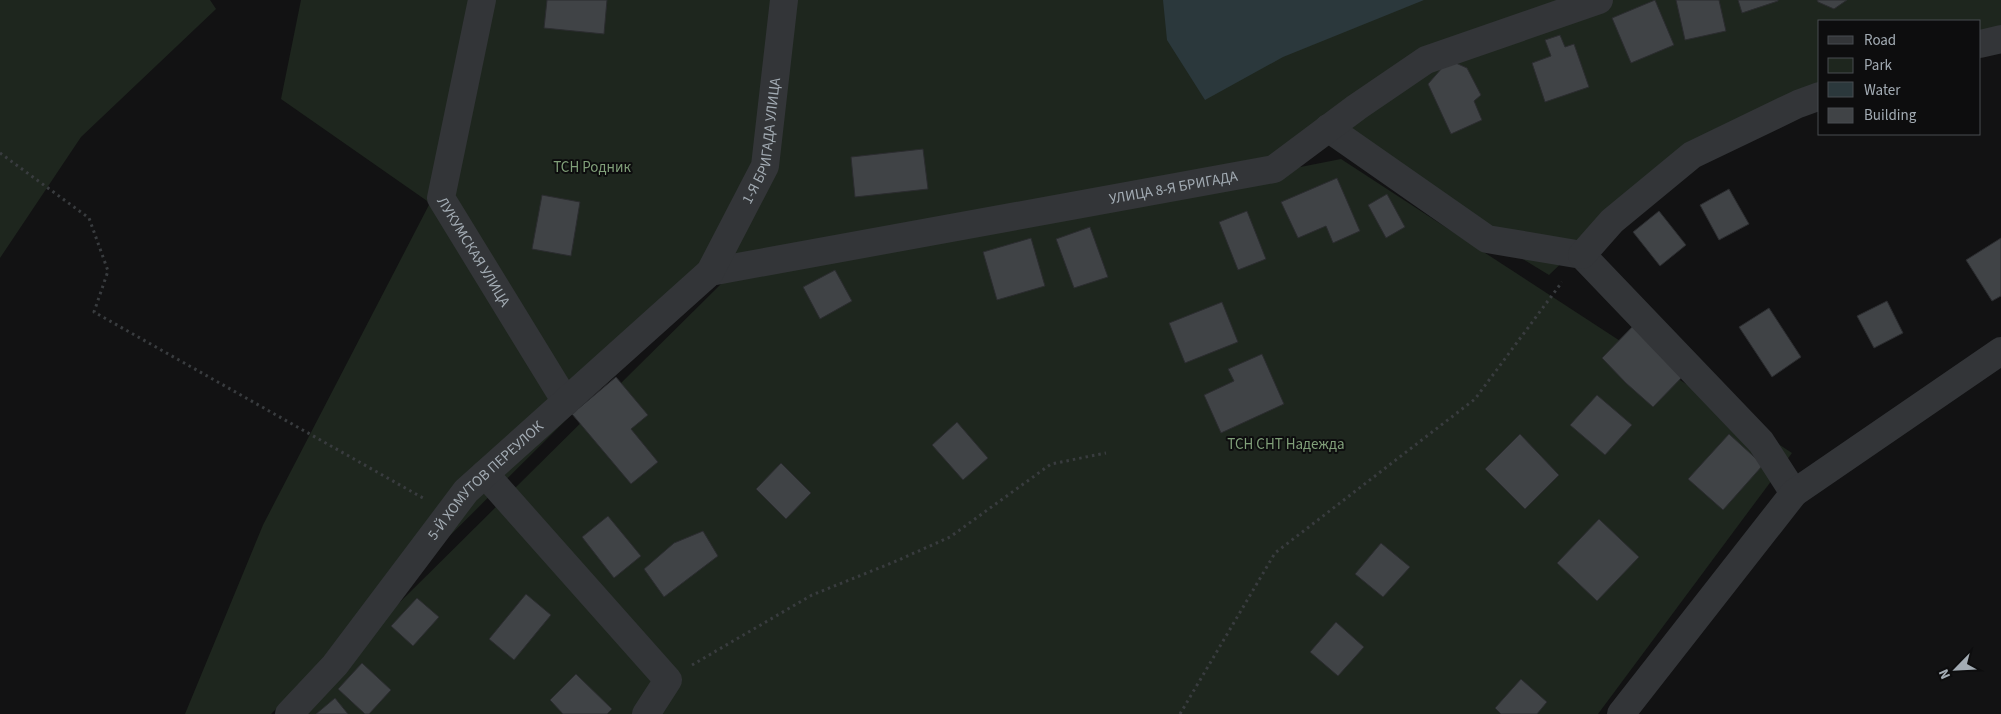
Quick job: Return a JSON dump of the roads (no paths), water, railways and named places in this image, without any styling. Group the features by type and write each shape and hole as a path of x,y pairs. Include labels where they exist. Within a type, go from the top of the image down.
{"street":[{"name":"ЛУКУМСКАЯ УЛИЦА","path":"482,0 441,198 566,402"},
{"name":"1-Я БРИГАДА УЛИЦА","path":"710,272 765,166 784,0"},
{"name":"УЛИЦА 8-Я БРИГАДА","path":"710,272 1274,169 1328,128 1426,60 1598,0"},
{"path":"1981,44 2001,39"},
{"path":"1582,255 1612,221 1692,156 1798,104 1818,97"},
{"path":"1328,128 1487,239 1582,255 1761,442 1794,493"},
{"name":"5-Й ХОМУТОВ ПЕРЕУЛОК","path":"289,714 335,665 466,491 710,272"},
{"path":"1621,714 1794,493 2001,351"},
{"path":"485,474 668,680 646,714"}],"water":[{"path":"1163,0 1424,0 1283,57 1205,100 1167,40"}],"park label":[{"name":"ТСН Родник","path":"592,167"},
{"name":"ТСН СНТ Надежда","path":"1286,444"}]}
